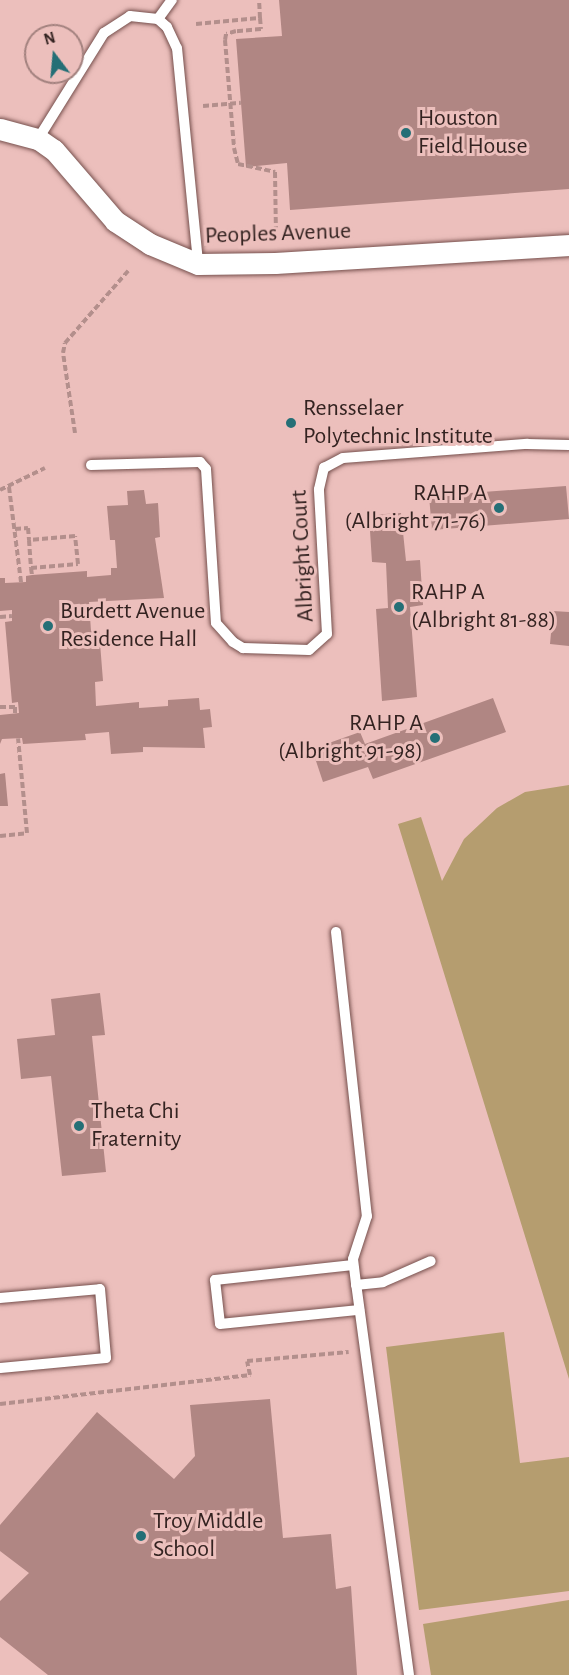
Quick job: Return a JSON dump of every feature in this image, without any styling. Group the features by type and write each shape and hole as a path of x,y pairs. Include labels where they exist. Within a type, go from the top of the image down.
{"street":[{"name":"Peoples Avenue","path":"0,129 38,139 54,150 115,221 150,244 198,264 256,264 569,244"}],"lane":[{"path":"158,19 170,2"},
{"path":"38,139 104,33 130,16 158,19 167,27 177,48 198,264"},
{"name":"Albright Court","path":"91,465 200,462 206,469 216,623 227,638 243,648 309,650 327,634 319,489 324,468 344,458 527,444 569,445"},
{"path":"336,932 367,1216 353,1265 409,1675"},
{"path":"356,1285 383,1282 431,1261"},
{"path":"353,1265 215,1280 220,1324 359,1310"},
{"path":"0,1298 100,1289 106,1358 0,1368"}],"path":[{"path":"259,0 261,29 226,34 230,104 238,164 275,172 276,236"},
{"path":"196,24 260,18"},
{"path":"203,106 241,103"},
{"path":"75,433 63,353 65,343 128,271"},
{"path":"0,490 45,468"},
{"path":"9,487 21,582"},
{"path":"15,529 28,528 32,575"},
{"path":"29,540 75,536 78,564 31,568"},
{"path":"0,617 12,616"},
{"path":"0,708 15,706 15,713"},
{"path":"0,836 27,833 18,738"},
{"path":"0,1404 250,1375 247,1361 365,1350"}],"shaded area":[{"path":"569,785 569,1379 398,824 421,817 442,881 464,839 497,808 525,792"},
{"path":"504,1332 520,1463 569,1457 569,1591 419,1610 386,1347"},
{"path":"569,1600 569,1675 431,1675 423,1624"}],"building":[{"name":"Houston Field House","path":"279,0 569,0 569,189 290,210 287,163 246,167 236,39 282,36"},
{"name":"RAHP A (Albright 71-76)","path":"566,486 569,519 432,530 429,496"},
{"name":"Burdett Avenue Residence Hall","path":"144,490 146,504 158,503 160,537 155,538 164,598 89,602 91,631 99,630 103,681 95,682 96,706 139,702 139,708 168,706 168,700 199,698 200,710 210,709 212,727 203,728 205,748 143,747 143,752 111,754 109,732 85,734 86,740 23,744 22,738 2,739 0,744 0,715 19,713 18,702 12,703 5,622 12,621 12,610 0,611 0,578 5,578 5,583 26,582 26,576 32,575 87,571 87,577 111,575 111,568 117,568 115,540 110,540 107,506 128,505 127,491"},
{"name":"RAHP A (Albright 81-88)","path":"401,513 406,561 420,560 423,605 410,607 417,697 382,701 376,609 388,608 386,563 372,562 369,515"},
{"path":"553,611 569,612 569,646 550,644"},
{"name":"RAHP A (Albright 91-98)","path":"493,698 506,732 373,779 368,767 323,782 312,749 360,732 365,744"},
{"path":"5,773 8,806 0,806 0,774"},
{"name":"Theta Chi Fraternity","path":"100,993 105,1035 92,1036 106,1172 62,1176 51,1076 21,1079 17,1039 55,1035 51,999"},
{"name":"Troy Middle School","path":"270,1399 283,1538 331,1534 336,1589 351,1586 357,1675 48,1675 0,1637 0,1601 29,1573 0,1551 0,1525 97,1412 174,1479 195,1456 190,1405"}],"place":[{"name":"Houston Field House","path":"406,133"},
{"name":"Rensselaer Polytechnic Institute","path":"291,423"},
{"name":"RAHP A (Albright 71-76)","path":"499,508"},
{"name":"RAHP A (Albright 81-88)","path":"399,607"},
{"name":"Burdett Avenue Residence Hall","path":"48,626"},
{"name":"RAHP A (Albright 91-98)","path":"435,738"},
{"name":"Theta Chi Fraternity","path":"79,1126"},
{"name":"Troy Middle School","path":"141,1536"}]}
